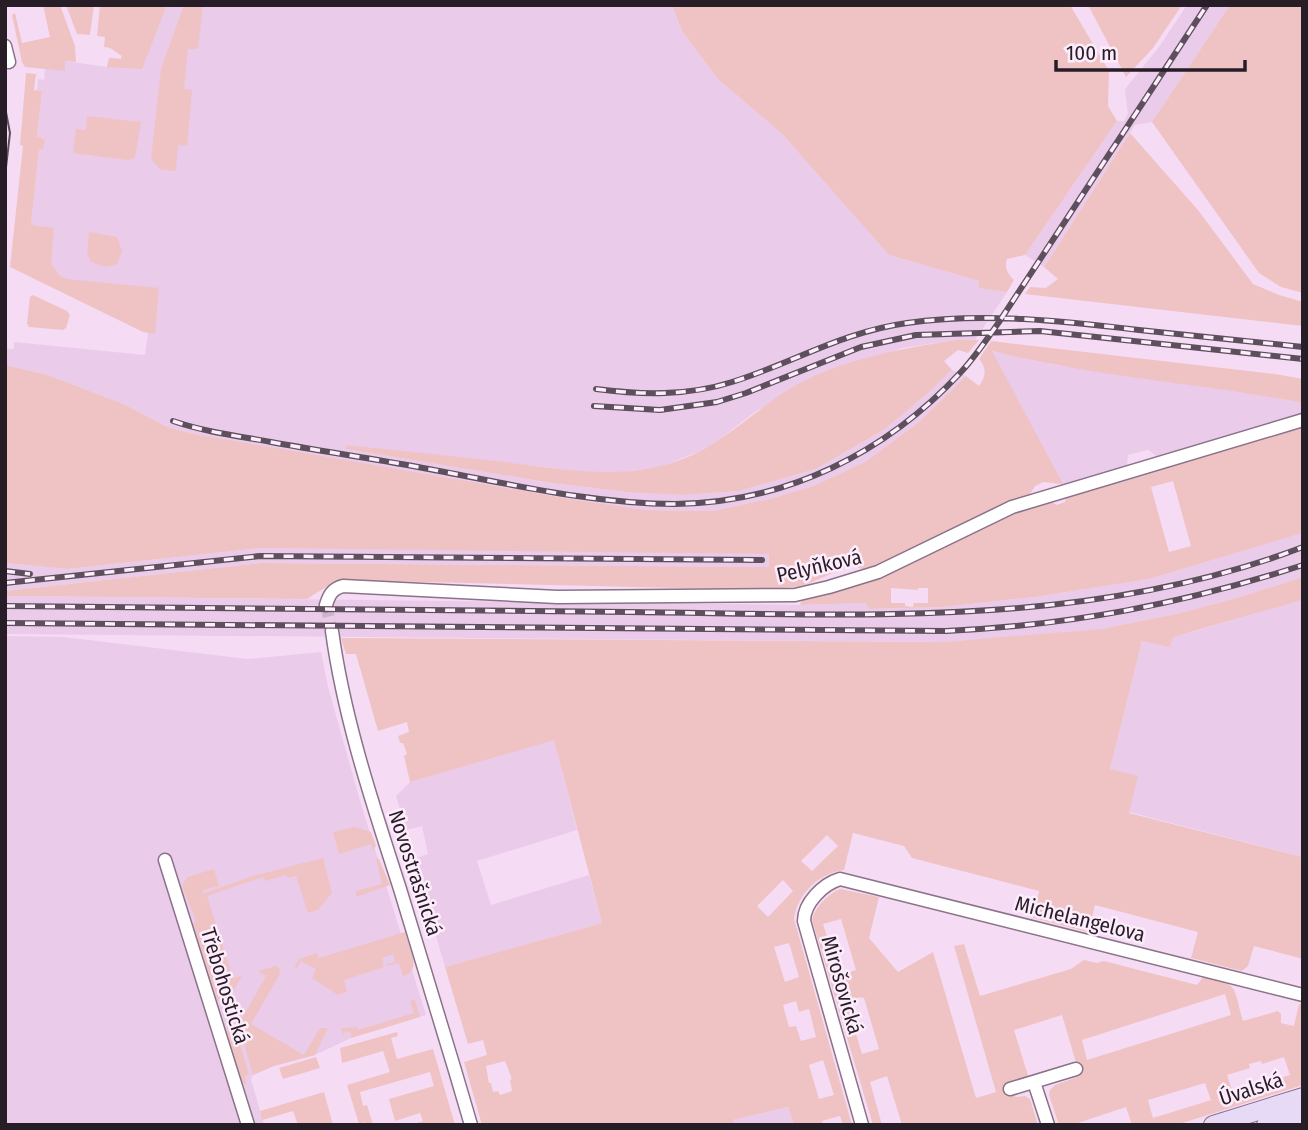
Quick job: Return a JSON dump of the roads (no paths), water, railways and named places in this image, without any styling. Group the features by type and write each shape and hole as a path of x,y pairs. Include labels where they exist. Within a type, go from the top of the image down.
{"main road":[{"name":"Úvalská","path":"1213,1125 1303,1097"},
{"name":"Úvalská","path":"1266,1125 1303,1113"}],"street":[{"path":"5,46 9,62"},
{"name":"Pelyňková","path":"327,605 328,595 343,586 557,597 795,595 878,572 1012,507 1303,420"},
{"name":"Novostrašnická","path":"332,631 338,670 371,798 471,1125"},
{"name":"Třebohostická","path":"165,860 248,1125"},
{"name":"Mirošovická","path":"849,880 839,879 829,883 806,907 804,921 862,1125"},
{"name":"Michelangelova","path":"849,880 1303,995"},
{"path":"1010,1090 1076,1069"},
{"path":"1034,1082 1048,1125"}],"tunnel":[{"path":"326,605 332,631"}],"tram line":[{"path":"5,107 10,133 5,176"}],"railway":[{"path":"173,421 234,436 546,491 643,503 716,501 756,494 832,468 900,427 932,401 981,348 1207,5"},
{"path":"596,389 665,393 715,387 861,333 907,323 965,318 1052,321 1303,347"},
{"path":"594,406 660,410 717,402 861,347 916,335 1040,331 1303,359"},
{"path":"5,606 799,614 970,611 1054,605 1138,592 1221,574 1303,547"},
{"path":"5,583 260,556 762,560"},
{"path":"5,623 946,631 1038,624 1127,610 1214,591 1303,565"},
{"path":"5,571 30,574"}]}
